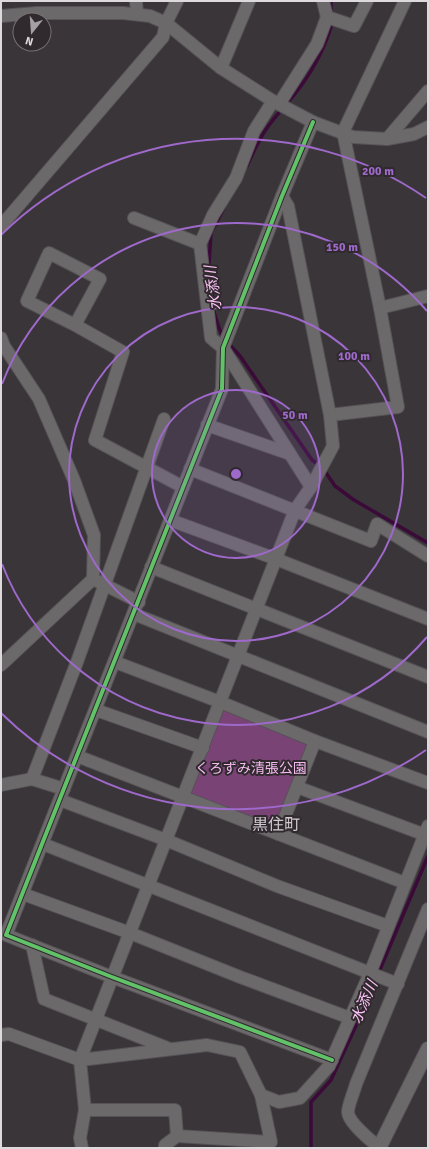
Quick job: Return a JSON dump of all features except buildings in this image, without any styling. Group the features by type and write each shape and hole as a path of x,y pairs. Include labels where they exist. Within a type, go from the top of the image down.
{"street":[{"path":"136,1 137,14"},
{"path":"1,226 163,37 166,23 177,1"},
{"path":"222,68 249,1"},
{"path":"311,487 224,348 211,338 200,244 213,215 236,178 254,131 318,44 327,16 324,1"},
{"path":"327,16 354,26 368,1"},
{"path":"330,415 398,407 380,308 343,132 405,1"},
{"path":"1,16 37,13 123,13 150,16 166,23 222,68 276,102 313,122 353,137 387,139 414,134 428,127"},
{"path":"387,139 428,91"},
{"path":"313,122 282,196 224,348 222,389 6,935 112,977 332,1060"},
{"path":"82,1148 80,1138 85,1110 80,1060 295,510 311,487 333,446 330,415 288,206 282,196"},
{"path":"134,218 200,244"},
{"path":"76,324 100,279 49,253 27,301 76,324 123,352 95,440 183,487"},
{"path":"380,308 428,296"},
{"path":"1,338 4,346 39,399 74,480 94,535 98,582"},
{"path":"32,779 77,662 98,582 147,468 164,419"},
{"path":"207,425 290,454"},
{"path":"190,469 371,541 378,524 428,556"},
{"path":"170,520 276,559 428,619"},
{"path":"151,567 428,676"},
{"path":"98,582 139,602"},
{"path":"1,666 98,582"},
{"path":"134,614 428,732"},
{"path":"115,662 220,702 315,741 428,783"},
{"path":"96,710 202,748"},
{"path":"278,834 315,741"},
{"path":"77,756 405,883"},
{"path":"1,784 32,779 62,794 166,840 277,886 388,926"},
{"path":"261,1095 279,1102 300,1098 329,1066 350,1018 376,975 388,926 427,832 297,787"},
{"path":"43,844 398,984"},
{"path":"23,894 130,932 240,977 350,1018"},
{"path":"428,909 356,1084 348,1112 350,1119 370,1141 379,1147 428,1050"},
{"path":"32,945 44,999 171,1049"},
{"path":"1,1035 9,1034 80,1060 207,1045 240,1052 261,1095 271,1142 177,1136 165,1145 165,1148"},
{"path":"85,1110 175,1110 177,1136"}],"green space":[{"name":"くろずみ清張公園","path":"222,708 310,743 277,827 191,794"}],"waterway":[{"name":"水添川","path":"331,1 331,10"},
{"name":"水添川","path":"247,166 264,132 294,95 311,70 321,52 332,24"},
{"name":"水添川","path":"223,337 214,312 209,264 211,233 224,208"},
{"name":"水添川","path":"228,343 240,356 312,460 322,467 335,486 354,500 428,543"},
{"name":"水添川","path":"311,1148 311,1102 331,1080 359,1019 428,856"}],"cycle path":[{"path":"313,122 282,196 223,348 222,389 6,935 112,977 332,1060"}],"district":[{"name":"黒住町","path":"276,824"}]}
